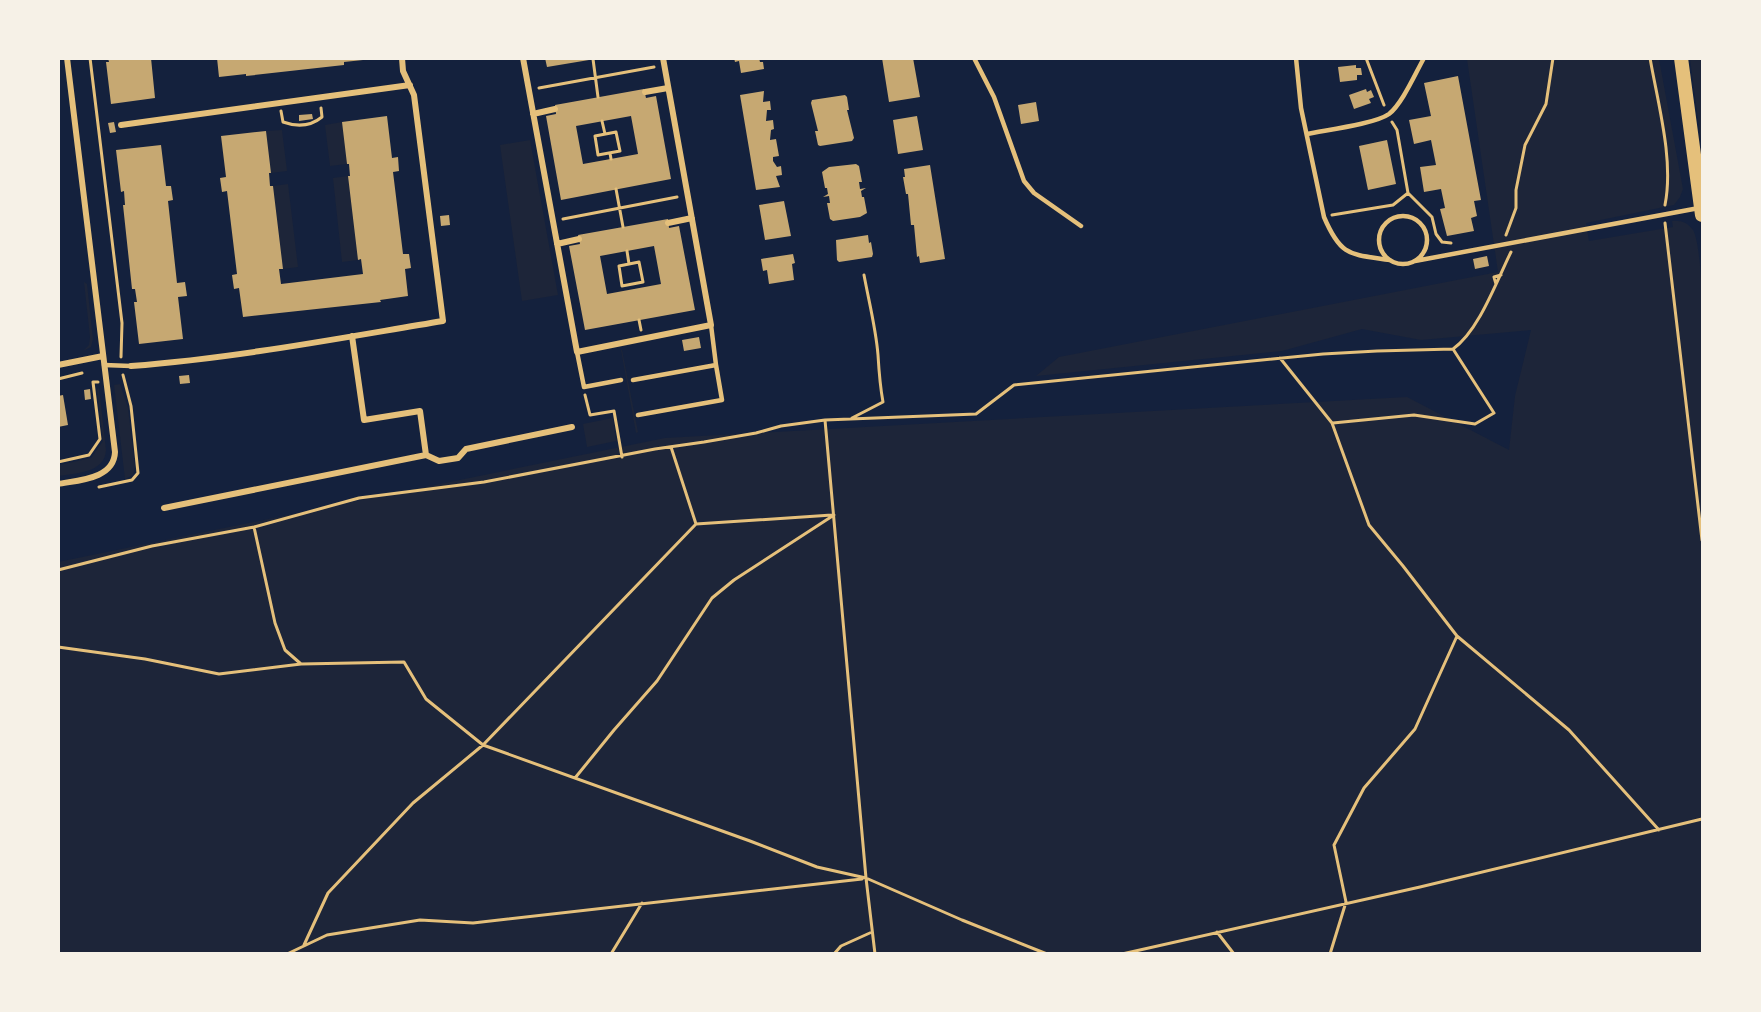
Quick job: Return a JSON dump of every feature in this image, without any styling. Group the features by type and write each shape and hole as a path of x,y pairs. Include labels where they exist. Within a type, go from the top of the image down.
{"main road":[{"path":"1681,58 1702,212"}],"street":[{"path":"58,484 101,475 111,466 115,452 68,58"},
{"path":"131,366 202,359 443,321 414,95 403,70 402,58"},
{"path":"523,58 576,352 711,325 663,62"},
{"path":"121,125 410,85"},
{"path":"645,92 668,88"},
{"path":"533,114 555,109"},
{"path":"668,223 692,218"},
{"path":"557,244 579,239"},
{"path":"352,336 364,420 420,411 426,455"},
{"path":"58,365 103,356"},
{"path":"164,508 426,455 439,461 458,458 466,449 572,427"}],"lane":[{"path":"974,58 994,97 1024,181 1034,193 1081,226"},
{"path":"1296,58 1301,108 1324,217 1340,247 1355,254 1390,260 1398,264 1664,215 1702,212"},
{"path":"1307,134 1376,120 1388,115 1396,106 1424,58"},
{"path":"1390,260 1380,248 1381,231 1392,218 1400,216 1416,219 1426,232 1426,249 1414,261"},
{"path":"638,415 722,399 711,325"},
{"path":"576,352 584,387 621,380"},
{"path":"104,365 131,366"},
{"path":"633,380 716,365"}],"path":[{"path":"90,58 121,313 123,379 131,406 138,473 132,480 92,489"},
{"path":"1365,58 1388,115 1397,130 1408,193 1432,217 1436,234 1442,242 1459,241"},
{"path":"1503,245 1516,208 1516,190 1525,145 1546,104 1553,58"},
{"path":"1650,58 1668,166 1668,191 1664,215 1702,540"},
{"path":"593,59 598,97"},
{"path":"528,90 596,78 663,62"},
{"path":"280,103 283,122 293,126 304,126 315,123 322,117 320,98"},
{"path":"602,121 605,134"},
{"path":"616,132 620,151 598,155 595,136 605,134 616,132"},
{"path":"610,153 611,159"},
{"path":"616,189 623,227"},
{"path":"1324,217 1393,205 1408,193"},
{"path":"552,221 687,195"},
{"path":"58,570 152,546 254,527 359,498 452,488 756,433 781,426 825,420 976,414 1014,385 1280,358 1377,351 1454,349 1462,343 1496,285 1494,277 1501,275 1516,243"},
{"path":"627,251 629,264"},
{"path":"639,262 643,282 622,286 619,266 629,264 639,262"},
{"path":"850,419 883,402 878,377 875,335 864,275"},
{"path":"633,284 634,289"},
{"path":"1332,423 1414,415 1475,424 1494,413 1454,349"},
{"path":"1280,358 1332,423 1369,525 1457,636 1569,730 1659,830"},
{"path":"58,379 82,373"},
{"path":"58,462 89,455 100,439 93,382 123,379"},
{"path":"584,387 590,415 614,411 622,457"},
{"path":"825,420 866,878 875,954"},
{"path":"671,447 696,524"},
{"path":"304,945 328,893 413,803 483,745 696,524 834,515"},
{"path":"575,778 614,729 657,681 712,598 734,580 834,515"},
{"path":"254,527 275,622 285,650 300,664"},
{"path":"1330,954 1346,902 1334,845 1364,788 1415,729 1457,636"},
{"path":"58,647 145,658 219,674 300,664 404,662 426,699 483,745 817,867 866,878 1047,954"},
{"path":"1122,954 1420,887 1702,819"},
{"path":"287,954 327,935 420,920 473,923 866,878"},
{"path":"611,954 642,903"},
{"path":"834,954 841,946 872,932"},
{"path":"1217,932 1234,954"}],"shaded area":[{"path":"1467,59 1659,59 1683,189 1680,197 1674,205 1586,223 1589,241 1673,227 1672,221 1681,222 1689,225 1693,230 1698,250 1702,291 1702,953 59,953 58,562 665,438 1407,397 1509,450 1515,396 1531,330 1421,340 1362,329 1282,351 1036,376 1059,357 1498,272"},
{"path":"1690,59 1702,59 1702,149"},
{"path":"342,122 347,164 330,166 325,125"},
{"path":"282,130 287,171 271,173 266,131"},
{"path":"530,140 558,295 522,301 500,145"},
{"path":"348,176 358,260 342,262 333,178"},
{"path":"288,184 298,267 283,269 273,186"},
{"path":"84,282 87,284 93,339 91,347 83,351 89,345 90,337"},
{"path":"621,350 638,432 636,433"},
{"path":"120,384 128,408 135,467 133,475 125,479 114,385"},
{"path":"99,387 106,450 104,458 95,468 81,473 59,476 59,465 91,458 103,441 97,390"},
{"path":"613,418 616,441 587,447 583,424"}],"building":[{"path":"108,58 151,58 155,98 111,104 106,62 109,62"},
{"path":"217,58 363,58 363,60 344,62 344,65 219,77"},
{"path":"545,58 589,58 589,60 547,67"},
{"path":"734,58 759,58 760,62 763,62 764,69 741,73 739,61 735,62"},
{"path":"882,58 913,58 920,97 889,102"},
{"path":"1356,65 1356,68 1361,68 1362,75 1357,75 1357,80 1340,82 1338,67"},
{"path":"1458,76 1481,200 1474,201 1477,216 1471,218 1474,231 1447,236 1440,209 1445,208 1441,189 1424,192 1420,167 1436,165 1431,140 1414,144 1409,120 1431,116 1424,83"},
{"path":"644,89 646,98 656,96 671,179 561,200 546,116 556,114 555,105","holes":["631,116 638,154 583,164 576,126"]},
{"path":"1366,89 1367,92 1371,90 1374,97 1369,99 1371,103 1354,109 1349,95"},
{"path":"764,91 763,102 770,101 771,110 767,110 766,121 773,120 774,129 771,130 770,140 776,139 779,156 773,157 773,161 777,167 781,166 782,175 776,176 780,187 756,190 740,95"},
{"path":"845,95 854,138 852,141 818,145 815,131 818,131 812,100"},
{"path":"1036,102 1039,121 1021,124 1018,105"},
{"path":"312,114 313,119 299,121 299,115"},
{"path":"387,116 392,158 398,157 399,171 393,172 403,254 409,254 411,268 405,269 408,296 380,300 381,302 243,317 239,288 234,289 232,275 237,274 227,191 222,192 220,178 226,177 221,136 266,131 271,173 269,173 270,186 273,186 283,269 279,269 281,284 363,274 361,259 358,260 348,176 350,176 349,164 347,164 342,122"},
{"path":"917,116 923,150 898,154 893,120"},
{"path":"114,122 116,132 110,133 108,123"},
{"path":"1387,140 1396,184 1368,190 1359,146"},
{"path":"161,145 166,186 171,186 173,200 168,201 177,283 185,282 187,296 178,297 183,339 139,344 134,302 137,302 135,289 132,289 123,205 125,205 124,191 121,192 116,150"},
{"path":"856,164 859,166 862,182 859,182 860,189 866,188 861,191 867,213 860,217 833,221 830,219 827,203 830,203 829,196 823,197 828,194 822,172 829,167"},
{"path":"930,165 945,259 920,263 903,177 905,177 904,169"},
{"path":"784,201 791,236 765,240 759,205"},
{"path":"449,215 450,225 441,226 440,216"},
{"path":"668,219 669,228 679,226 695,310 585,330 569,246 580,244 578,235","holes":["654,246 661,284 607,294 600,256"]},
{"path":"868,235 872,257 839,262 837,260 836,240"},
{"path":"793,254 794,280 769,284 767,270 763,271 761,259"},
{"path":"1487,256 1489,266 1475,269 1473,259"},
{"path":"699,337 701,348 684,351 682,340"},
{"path":"189,375 190,383 180,384 179,376"},
{"path":"90,389 91,399 85,400 84,390"},
{"path":"63,395 68,425 58,427 58,396"}]}
